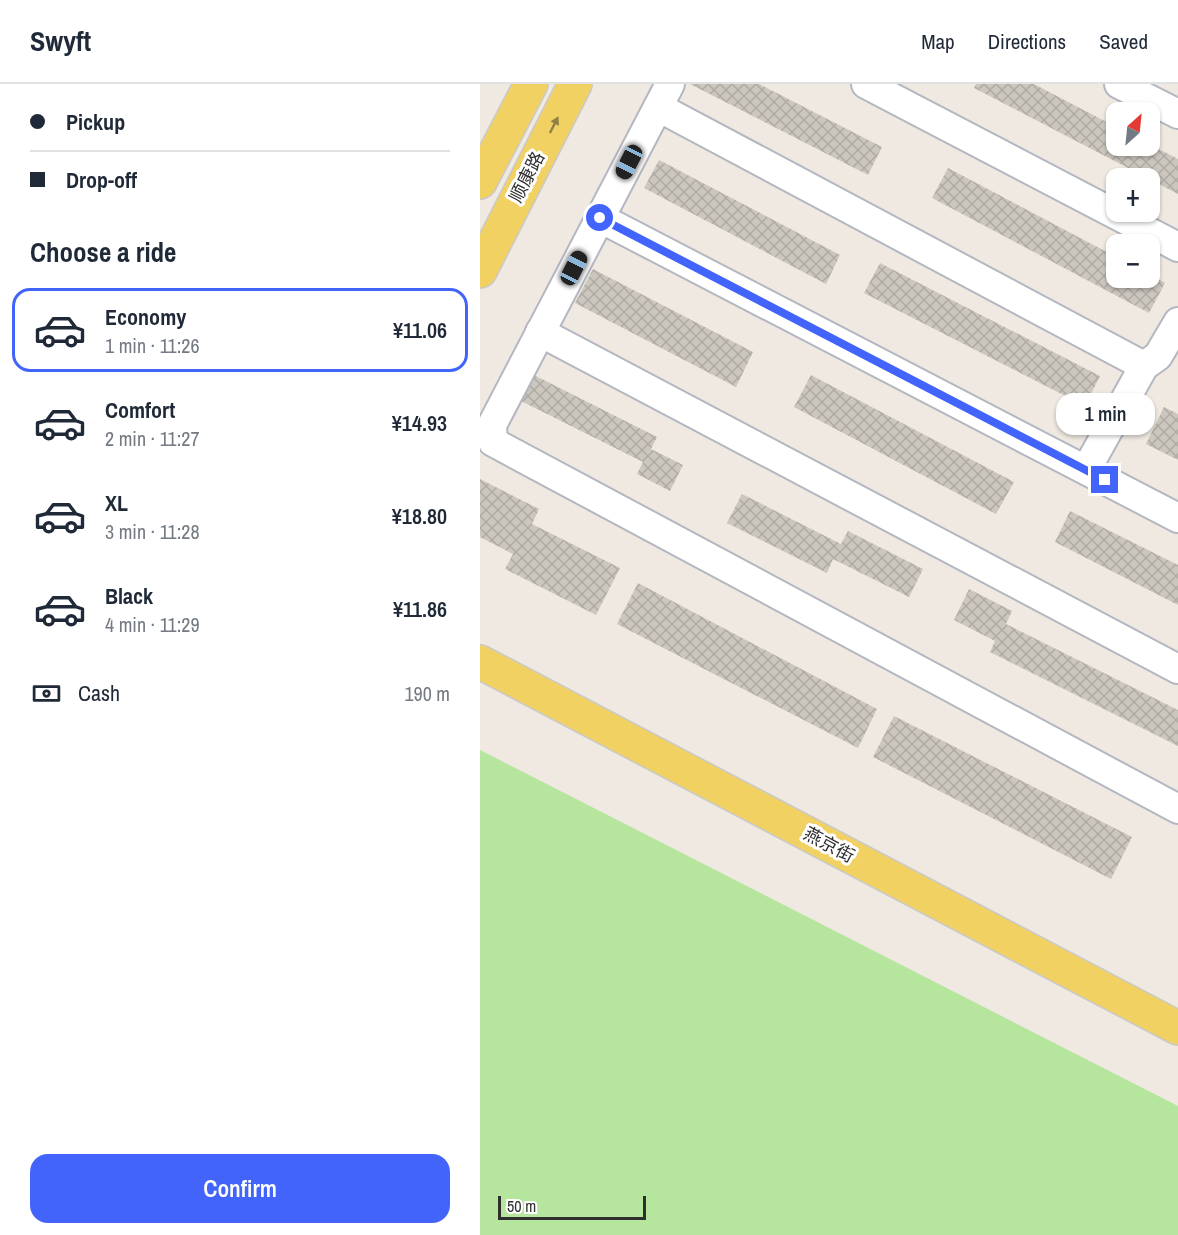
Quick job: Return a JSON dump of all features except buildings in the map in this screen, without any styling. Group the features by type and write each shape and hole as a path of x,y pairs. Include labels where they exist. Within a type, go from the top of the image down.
{"main road":[{"path":"480,182 531,84"},
{"name":"顺康路","path":"480,271 575,84"},
{"name":"燕京街","path":"480,662 1178,1028"}],"street":[{"path":"866,84 1178,248"},
{"path":"1119,84 1178,114"},
{"path":"1160,362 664,95 492,425 493,442 1178,809"},
{"path":"600,218 1178,518"},
{"path":"1086,470 1160,362 1178,322"},
{"path":"540,332 1178,669"}],"green space":[{"path":"480,750 1178,1106 1178,1235 480,1235"}],"route":[{"path":"600,218 1105,480"}]}
